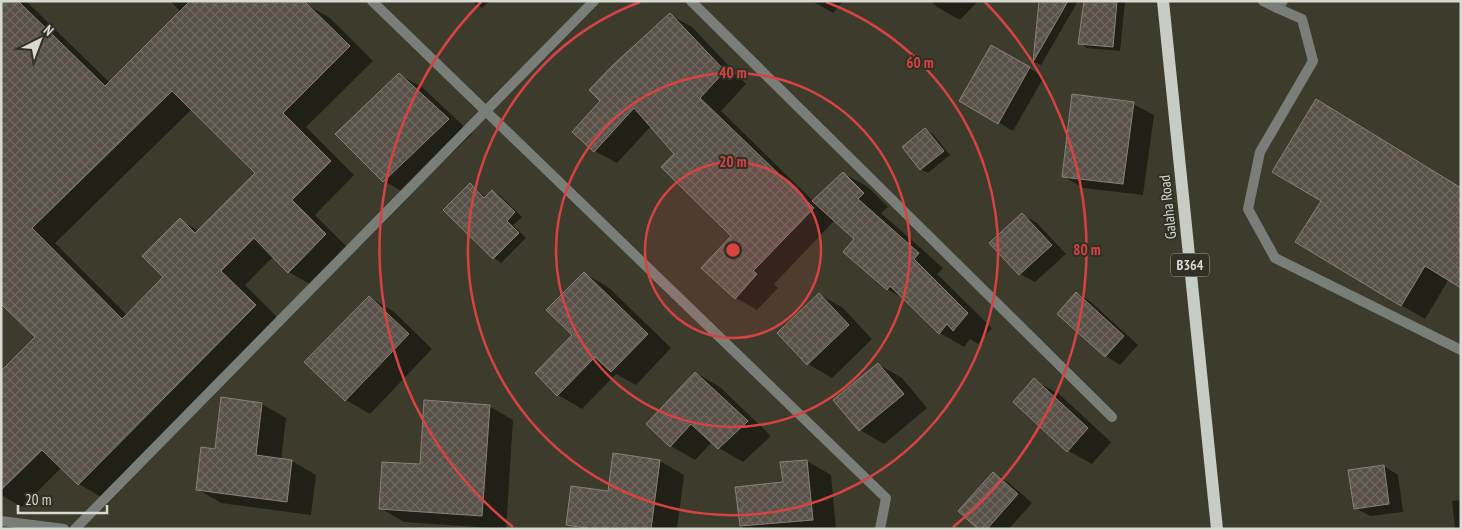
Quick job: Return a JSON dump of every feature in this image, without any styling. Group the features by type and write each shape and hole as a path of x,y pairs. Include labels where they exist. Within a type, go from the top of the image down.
{"main road":[{"name":"Galaha Road","path":"1163,1 1217,529"}],"lane":[{"path":"372,1 886,498 880,529"},
{"path":"75,529 594,1"},
{"path":"691,1 1112,417"},
{"path":"1263,1 1280,5 1302,19 1313,61 1260,152 1248,208 1275,258 1461,350"},
{"path":"1,522 64,529"}],"shaded area":[{"path":"1,1 1461,1 1461,529 1,529"}],"building":[{"path":"1,1 18,1 105,86 190,1 304,1 350,46 283,113 331,161 292,200 326,234 288,273 254,238 221,271 256,305 78,485 42,450 1,490 1,371 35,337 1,304","holes":["172,91 255,173 195,233 180,218 142,256 163,277 122,319 32,228"]},
{"path":"1039,1 1068,1 1033,62"},
{"path":"1084,1 1117,1 1113,47 1078,44"},
{"path":"670,13 725,71 700,98 814,208 753,271 757,274 735,299 701,268 731,236 661,167 674,154 634,108 594,152 572,132 600,101 589,90 613,65"},
{"path":"991,45 1030,67 998,124 959,101"},
{"path":"399,73 449,119 383,182 335,134"},
{"path":"1072,94 1134,102 1123,184 1062,177"},
{"path":"1316,99 1461,188 1461,288 1425,266 1401,306 1295,242 1321,201 1272,172"},
{"path":"925,128 944,151 920,170 902,147"},
{"path":"843,172 864,193 858,199 919,253 914,259 968,313 953,331 947,324 939,334 890,286 887,290 843,252 854,239 812,201"},
{"path":"470,183 484,198 492,190 515,212 507,221 519,233 493,259 443,210"},
{"path":"1022,213 1052,245 1019,275 989,243"},
{"path":"584,272 648,334 611,372 595,357 557,396 535,373 572,335 546,310"},
{"path":"1076,292 1124,336 1105,357 1057,314"},
{"path":"819,293 849,325 807,365 777,333"},
{"path":"369,296 409,334 345,401 304,362"},
{"path":"878,363 904,394 859,431 833,400"},
{"path":"695,372 748,421 718,449 691,424 670,447 646,424"},
{"path":"1034,378 1088,428 1067,452 1013,402"},
{"path":"221,397 262,403 256,455 292,460 287,502 196,490 201,447 215,449"},
{"path":"424,400 490,405 482,516 379,509 382,462 420,464"},
{"path":"613,453 660,460 651,529 592,529 566,525 571,486 608,491"},
{"path":"807,460 813,520 740,526 735,487 783,482 780,462"},
{"path":"1384,465 1389,504 1354,509 1348,470"},
{"path":"993,472 1018,494 987,529 978,529 958,511"}]}
